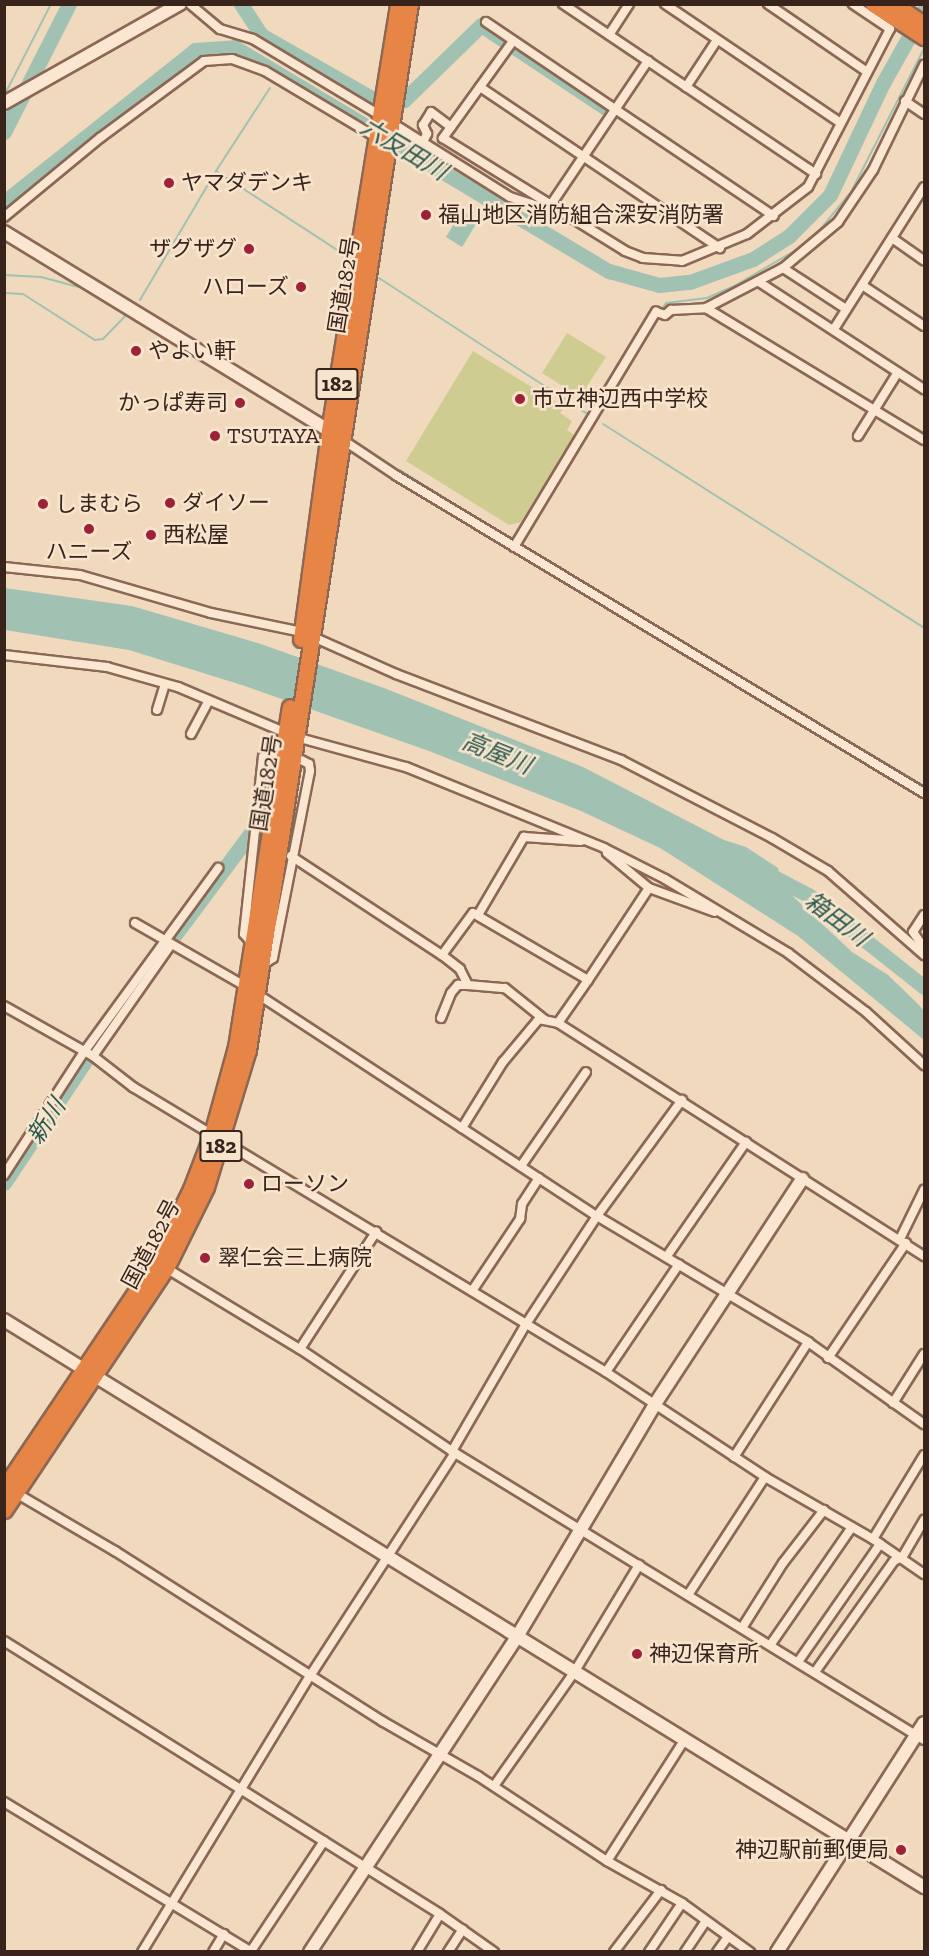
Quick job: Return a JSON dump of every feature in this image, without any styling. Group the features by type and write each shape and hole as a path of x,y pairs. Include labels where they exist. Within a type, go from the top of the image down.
{"highway":[{"name":"国道182号","path":"388,114 398,4"},
{"name":"国道182号","path":"306,640 329,431 382,140 410,4"},
{"path":"873,4 908,20"},
{"path":"894,4 908,20 924,32"},
{"name":"国道182号","path":"4,1510 10,1491 90,1373 166,1268 206,1187 236,1047 251,990 261,966 306,640 343,440 382,140"},
{"name":"国道182号","path":"251,990 250,941 292,730"},
{"name":"国道182号","path":"90,1373 155,1263 218,1136"}],"street":[{"path":"7,101 180,4"},
{"path":"190,4 220,29 253,39 388,114 510,197 550,207"},
{"path":"563,4 816,174"},
{"path":"609,35 629,4"},
{"path":"665,4 841,123"},
{"path":"679,14 686,4"},
{"path":"768,4 866,71"},
{"path":"511,44 443,138 447,143 550,207 643,258 682,261 720,248 774,216 796,199 816,174 866,71 890,29 853,4"},
{"path":"486,22 511,44 615,109 774,216"},
{"path":"686,87 717,40"},
{"path":"4,217 100,138 204,61 232,59 265,70 382,140"},
{"path":"550,207 648,61"},
{"path":"514,547 656,312 665,315 671,310 706,308 759,282 783,268 838,222 873,170 924,65"},
{"path":"480,87 720,248"},
{"path":"905,101 924,114"},
{"path":"424,140 427,134 423,125 430,112 451,127"},
{"path":"834,329 924,187"},
{"path":"4,232 514,547 924,794"},
{"path":"891,238 924,260"},
{"path":"783,268 846,309"},
{"path":"759,282 924,389"},
{"path":"862,285 924,326"},
{"path":"706,308 924,440"},
{"path":"858,436 898,372"},
{"path":"4,567 80,575 306,640 621,760 762,832 828,871 924,956"},
{"path":"4,655 107,667 165,684 292,730 388,760 604,848 725,913 796,959 866,1012 924,1065"},
{"path":"157,710 165,684"},
{"path":"191,734 209,700"},
{"path":"250,941 244,934 263,757 272,753"},
{"path":"261,966 273,958 291,856 310,771 309,764 301,760"},
{"path":"478,915 524,837 583,839"},
{"path":"604,848 649,888 725,913"},
{"path":"291,856 442,954 460,969 468,985"},
{"path":"4,1176 218,868"},
{"path":"558,1023 649,888"},
{"path":"442,954 473,913 588,980"},
{"path":"924,915 913,932 924,948"},
{"path":"135,923 167,944 251,990 597,1216 808,1342 924,1424"},
{"path":"441,1018 451,993 458,985 468,985 505,988 545,1020"},
{"path":"4,1006 88,1054 133,1088 218,1136 606,1372 765,1478 824,1510 924,1574"},
{"path":"462,1128 503,1062 539,1019 558,1023 924,1256"},
{"path":"521,1166 586,1072"},
{"path":"142,1952 310,1676 454,1452 526,1324 597,1216 681,1100"},
{"path":"667,1257 746,1142"},
{"path":"472,1291 520,1220 522,1204 539,1178"},
{"path":"310,1952 518,1635 655,1404 802,1179"},
{"path":"828,1358 903,1241 924,1195"},
{"path":"300,1349 376,1232"},
{"path":"606,1372 679,1264"},
{"path":"166,1268 300,1349 454,1452 771,1644 921,1738"},
{"path":"4,1320 924,1887"},
{"path":"734,1456 808,1342"},
{"path":"893,1403 924,1354"},
{"path":"798,1662 876,1542 924,1455"},
{"path":"688,1595 765,1478"},
{"path":"10,1491 115,1551 310,1676 494,1786 607,1861 682,1903 750,1952"},
{"path":"742,1628 783,1563 824,1510"},
{"path":"815,1672 898,1557 903,1556 924,1520"},
{"path":"771,1644 852,1527"},
{"path":"494,1786 575,1671 639,1565"},
{"path":"4,1641 440,1914 494,1952"},
{"path":"777,1952 850,1840 921,1738 924,1722"},
{"path":"607,1861 685,1739"},
{"path":"4,1802 251,1951 324,1841"},
{"path":"614,1952 661,1890"},
{"path":"649,1952 682,1903"},
{"path":"417,1952 440,1914"},
{"path":"685,1952 706,1921"},
{"path":"448,1952 463,1929"},
{"path":"213,1952 224,1934"},
{"path":"717,1952 728,1936"}],"shaded area":[{"path":"567,333 606,357 580,397 542,373"},
{"path":"473,351 564,407 560,413 572,421 567,430 574,435 521,522 509,525 406,461"}],"water":[{"path":"462,211 478,221 462,247 446,237"},
{"name":"高屋川","path":"5,588 132,606 261,644 384,688 583,767 724,840 746,847 778,868 783,887 852,952 888,975 919,1005 924,1011 924,1040 798,936 660,848 581,811 429,751 245,686 129,650 5,630"}],"waterway":[{"path":"6,92 51,4"},
{"path":"4,132 69,4"},
{"name":"六反田川","path":"241,4 261,35 387,107 404,100 481,25 606,108"},
{"name":"六反田川","path":"4,202 195,50 234,47 609,271 659,285 690,282 753,259 789,236 830,195 883,83 924,10"},
{"path":"814,237 851,192 924,49"},
{"name":"六反田川","path":"291,56 294,52"},
{"path":"216,171 270,88"},
{"path":"140,300 216,171 348,257"},
{"path":"661,310 666,303 707,298 736,285 803,246"},
{"path":"4,275 41,277 78,287"},
{"path":"379,278 589,415"},
{"path":"4,293 23,294 95,340 103,339 125,316"},
{"path":"603,424 924,628"},
{"path":"525,538 587,434"},
{"path":"400,470 513,541"},
{"path":"525,548 924,786"},
{"name":"新川","path":"171,940 250,834 253,837"},
{"name":"箱田川","path":"764,872 808,895 924,987"},
{"name":"新川","path":"91,1051 113,1019"},
{"name":"新川","path":"4,1183 87,1058"}],"place":[{"name":"ヤマダデンキ","path":"169,183"},
{"name":"福山地区消防組合深安消防署","path":"426,215"},
{"name":"ザグザグ","path":"249,249"},
{"name":"ハローズ","path":"301,287"},
{"name":"やよい軒","path":"136,351"},
{"name":"市立神辺西中学校","path":"520,399"},
{"name":"かっぱ寿司","path":"240,403"},
{"name":"TSUTAYA","path":"215,436"},
{"name":"ダイソー","path":"170,503"},
{"name":"しまむら","path":"43,504"},
{"name":"ハニーズ","path":"89,529"},
{"name":"西松屋","path":"151,535"},
{"name":"ローソン","path":"249,1184"},
{"name":"翠仁会三上病院","path":"205,1258"},
{"name":"神辺保育所","path":"637,1654"},
{"name":"神辺駅前郵便局","path":"901,1850"}]}
